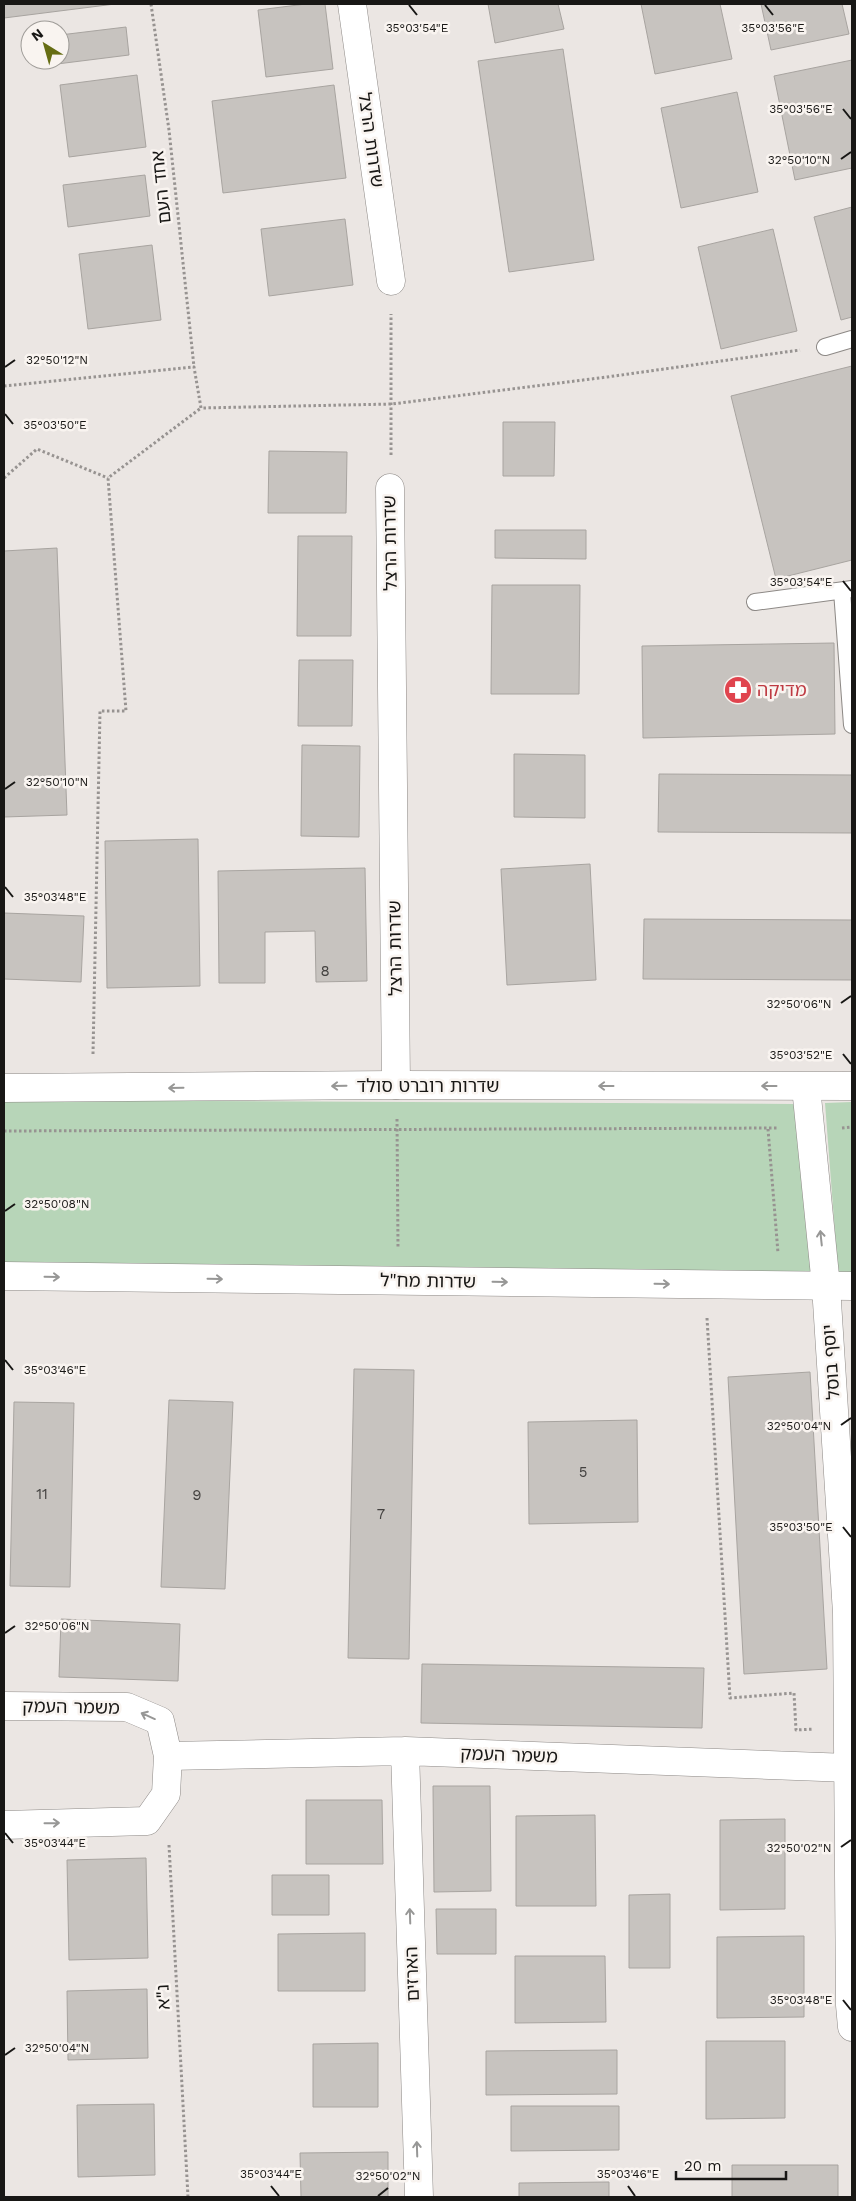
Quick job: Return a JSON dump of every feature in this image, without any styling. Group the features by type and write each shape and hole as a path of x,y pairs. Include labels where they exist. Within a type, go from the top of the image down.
{"street":[{"name":"שדרות הרצל","path":"352,4 391,281"},
{"name":"שדרות הרצל","path":"390,488 396,1086"},
{"name":"יוסף בוסל","path":"806,1086 810,1128 839,1286 849,1725 850,2005 852,2027"},
{"name":"שדרות רוברט סולד","path":"4,1088 852,1086"},
{"name":"שדרות מח\"ל","path":"4,1276 839,1286"},
{"name":"משמר העמק","path":"4,1706 127,1707 160,1721 168,1756 166,1794 147,1821 4,1824"},
{"name":"משמר העמק","path":"168,1756 405,1751 849,1768"},
{"name":"הארזים","path":"405,1751 419,2197"}],"lane":[{"path":"825,347 852,339"},
{"path":"755,602 847,590 852,726"}],"path":[{"name":"אחד העם","path":"151,4 169,130 194,367 201,408"},
{"name":"שדרות הרצל","path":"390,488 392,404 391,281"},
{"path":"108,478 201,408 392,404 825,347"},
{"path":"4,386 194,367"},
{"path":"4,478 38,449 108,478"},
{"path":"92,1089 100,711 126,711 108,478"},
{"path":"396,1086 399,1281"},
{"path":"4,1131 852,1127"},
{"path":"768,1128 780,1286"},
{"path":"704,1285 730,1698 794,1693 796,1730 849,1725"},
{"name":"נ\"א","path":"169,1844 188,2197"}],"green space":[{"path":"4,1100 794,1104 811,1272 4,1274"},
{"path":"852,1102 852,1272 838,1272 825,1103"}],"building":[{"path":"4,4 115,4 4,18"},
{"path":"306,4 325,4 333,69 266,77 258,10"},
{"path":"488,4 558,4 564,29 495,43"},
{"path":"641,4 720,4 732,59 655,74"},
{"path":"761,4 842,4 849,34 771,50"},
{"path":"126,27 129,55 70,62 70,34"},
{"path":"563,49 594,260 509,272 478,61"},
{"path":"852,60 852,168 795,180 774,76"},
{"path":"137,75 146,147 69,157 60,85"},
{"path":"334,85 346,178 223,193 212,101"},
{"path":"737,92 758,192 681,208 661,108"},
{"path":"145,175 150,216 68,227 63,185"},
{"path":"852,207 852,317 841,320 814,217"},
{"path":"345,219 353,285 269,296 261,229"},
{"path":"773,229 797,331 721,349 698,247"},
{"path":"152,245 161,320 88,329 79,254"},
{"path":"852,366 852,560 776,579 731,396"},
{"path":"503,422 555,422 554,476 503,476"},
{"path":"269,451 347,452 346,513 268,513"},
{"path":"495,530 586,530 586,559 495,558"},
{"path":"298,536 352,536 351,636 297,636"},
{"path":"57,548 67,815 4,817 4,551"},
{"path":"492,585 580,585 579,694 491,694"},
{"name":"מדיקה","path":"834,643 835,734 643,738 642,646"},
{"path":"299,660 353,660 352,726 298,726"},
{"path":"302,745 360,746 359,837 301,836"},
{"path":"514,754 585,755 585,818 514,817"},
{"path":"659,774 852,775 852,833 658,832"},
{"path":"198,839 200,986 107,988 105,841"},
{"path":"590,864 596,980 507,985 501,869"},
{"path":"365,868 367,981 316,982 315,931 265,932 265,983 219,983 218,871"},
{"path":"4,913 84,916 81,982 4,979"},
{"path":"644,919 852,920 852,980 643,979"},
{"path":"354,1369 414,1370 409,1659 348,1658"},
{"path":"810,1372 827,1669 744,1674 728,1377"},
{"path":"169,1400 233,1402 225,1589 161,1587"},
{"path":"14,1402 74,1403 70,1587 10,1586"},
{"path":"637,1420 638,1522 529,1524 528,1422"},
{"path":"61,1619 180,1624 178,1681 59,1677"},
{"path":"422,1664 704,1668 702,1728 421,1723"},
{"path":"433,1786 490,1786 491,1891 434,1892"},
{"path":"306,1800 382,1800 383,1864 306,1864"},
{"path":"595,1815 596,1906 516,1906 516,1816"},
{"path":"785,1819 785,1909 720,1910 720,1820"},
{"path":"146,1858 148,1958 69,1960 67,1860"},
{"path":"272,1875 329,1875 329,1915 272,1915"},
{"path":"670,1894 670,1968 629,1968 629,1895"},
{"path":"436,1909 496,1909 496,1954 437,1954"},
{"path":"365,1933 365,1991 278,1991 278,1934"},
{"path":"804,1936 804,2017 717,2018 717,1937"},
{"path":"515,1956 605,1956 606,2022 515,2023"},
{"path":"147,1989 148,2058 68,2060 67,1991"},
{"path":"706,2041 785,2041 785,2118 706,2119"},
{"path":"378,2043 378,2107 313,2107 313,2044"},
{"path":"617,2050 617,2094 486,2095 486,2051"},
{"path":"154,2104 155,2175 78,2177 77,2105"},
{"path":"511,2106 619,2106 619,2150 511,2151"},
{"path":"388,2152 388,2197 301,2197 300,2153"},
{"path":"732,2165 838,2165 838,2197 732,2197"},
{"path":"609,2182 609,2197 519,2197 519,2183"}],"place":[{"name":"מדיקה","path":"738,690"}]}
